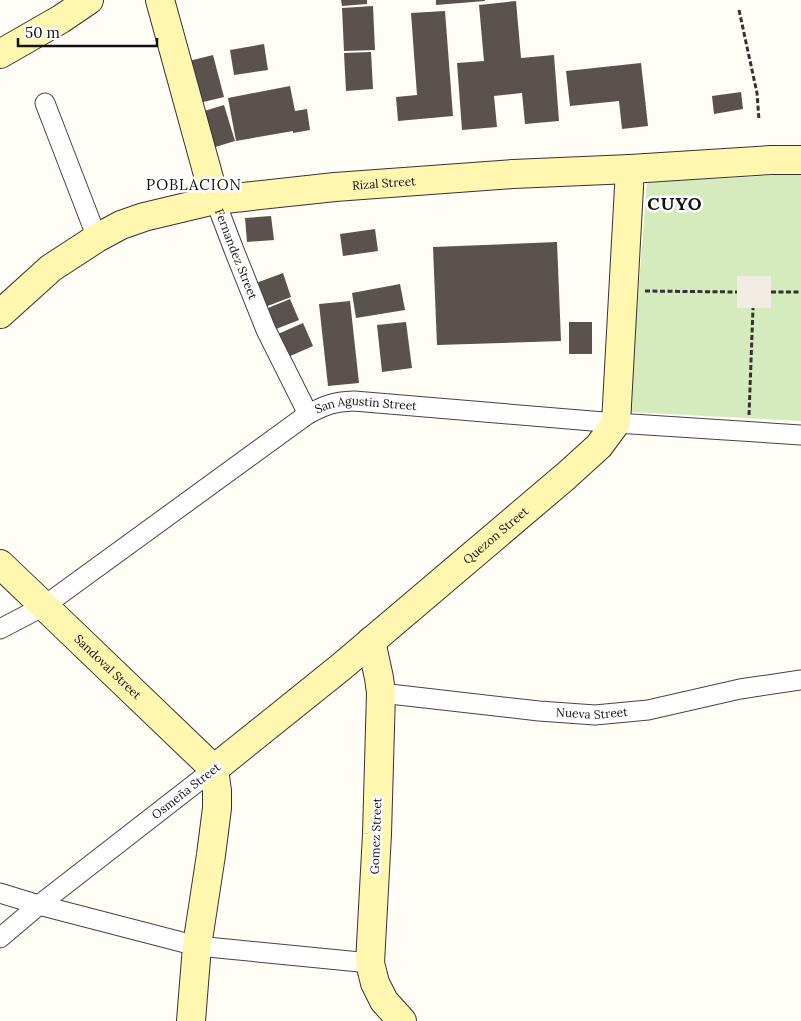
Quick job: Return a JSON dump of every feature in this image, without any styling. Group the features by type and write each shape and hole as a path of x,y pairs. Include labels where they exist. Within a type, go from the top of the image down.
{"main road":[{"path":"0,54 61,19 89,0"},
{"name":"Fernandez Street","path":"160,0 215,200"},
{"name":"Rizal Street","path":"0,314 51,268 97,238 144,217 215,200 344,186 514,174 749,161 801,160"},
{"path":"616,423 630,169"},
{"name":"Quezon Street","path":"371,641 566,476 599,446 616,423"},
{"name":"Sandoval Street","path":"0,564 214,769"},
{"name":"Osmeña Street","path":"214,769 341,668 371,641"},
{"name":"Gomez Street","path":"371,641 380,686 376,844 370,963 375,983 384,1002 402,1021"},
{"path":"341,668 380,686"},
{"path":"190,1021 197,946 212,856 217,808 214,769"}],"street":[{"path":"45,103 97,238"},
{"name":"Fernandez Street","path":"215,200 266,330 308,414"},
{"name":"San Agustin Street","path":"0,628 44,606 308,414 328,404 354,401 616,423 801,435"},
{"name":"Nueva Street","path":"380,686 539,711 595,715 648,710 740,689 801,680"},
{"name":"Osmeña Street","path":"0,938 39,905 214,769"},
{"path":"0,893 197,946 370,963"}],"path":[{"path":"739,10 757,93 759,120"},
{"path":"624,291 737,292"},
{"path":"771,292 801,292"},
{"path":"749,432 753,308"}],"green space":[{"path":"801,173 801,421 629,412 647,182"}],"shaded area":[{"path":"737,276 771,276 771,308 737,308"}],"building":[{"path":"341,0 367,0 367,4 342,6"},
{"path":"436,0 485,0 485,1 436,5"},
{"path":"516,1 521,58 554,55 559,121 525,124 522,93 494,96 497,127 462,130 457,63 484,61 479,5"},
{"path":"373,6 375,50 344,51 342,8"},
{"path":"445,11 453,116 398,121 396,97 417,95 411,13"},
{"path":"264,44 268,70 234,75 230,50"},
{"path":"371,52 373,89 346,91 344,53"},
{"path":"213,55 224,97 199,103 189,61"},
{"path":"641,63 648,126 622,129 619,101 570,106 566,71"},
{"path":"290,86 295,111 307,109 310,130 293,133 293,131 236,141 228,98"},
{"path":"741,92 743,109 714,114 712,96"},
{"path":"224,105 235,141 212,148 201,112"},
{"path":"271,216 274,240 247,242 245,218"},
{"path":"375,229 378,251 343,256 340,234"},
{"path":"557,242 561,341 437,345 433,247"},
{"path":"283,273 291,297 265,307 256,283"},
{"path":"400,284 405,310 356,318 352,293"},
{"path":"290,299 299,320 276,329 268,308"},
{"path":"350,301 359,383 328,386 319,304"},
{"path":"406,322 412,368 382,372 377,325"},
{"path":"569,322 592,322 592,354 569,354"},
{"path":"303,323 313,346 288,357 278,334"}],"district":[{"name":"POBLACION","path":"194,185"},
{"name":"CUYO","path":"675,204"}]}
